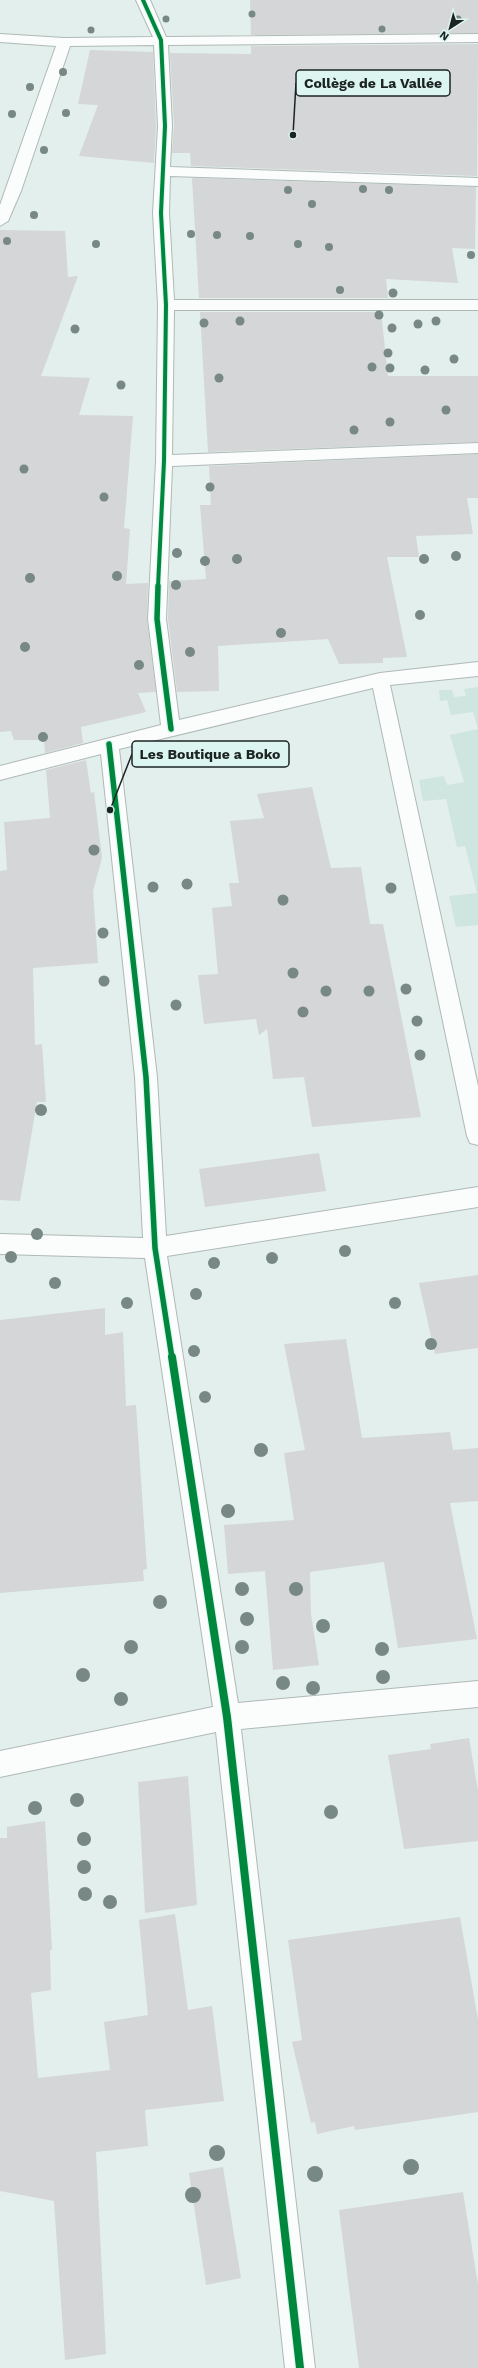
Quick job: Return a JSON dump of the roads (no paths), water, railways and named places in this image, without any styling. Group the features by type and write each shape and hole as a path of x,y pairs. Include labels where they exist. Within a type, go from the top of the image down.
{"street":[{"path":"143,0 161,40 165,126 161,213 166,305 164,461 157,619 171,729"},
{"path":"0,38 64,42 478,38"},
{"path":"0,221 14,191 64,42"},
{"path":"163,171 478,182"},
{"path":"166,305 478,305"},
{"path":"164,461 478,448"},
{"path":"0,773 109,744 380,680 478,669"},
{"path":"380,680 478,1136"},
{"path":"109,744 146,1077 156,1248 227,1717 300,2368"},
{"path":"0,1244 156,1248 478,1197"},
{"path":"0,1764 227,1717 478,1694"}],"place":[{"name":"Collège de La Vallée","path":"293,135"},
{"name":"Les Boutique a Boko","path":"110,810"}]}
